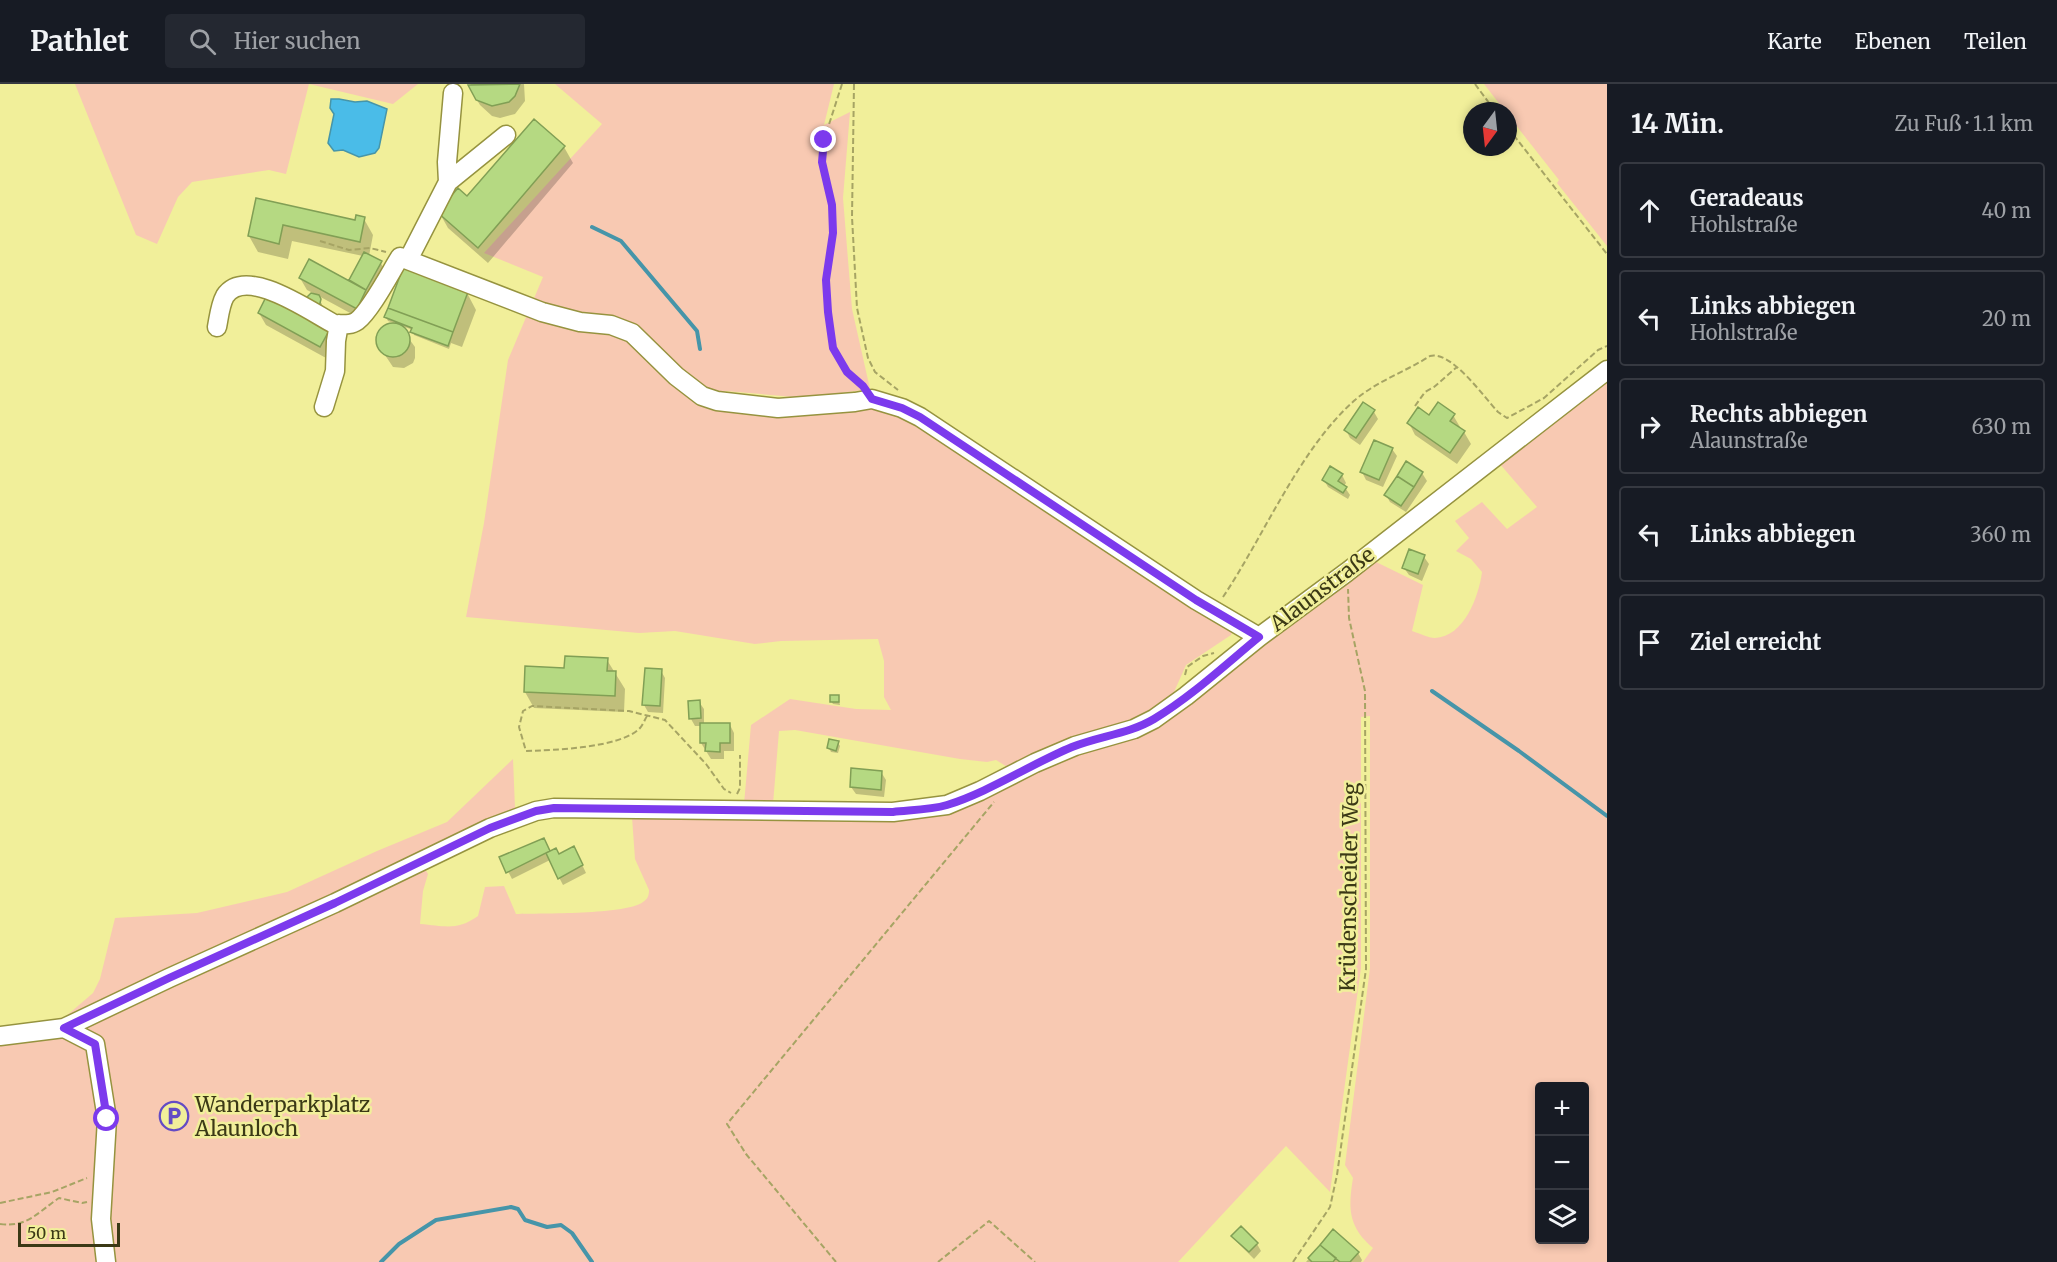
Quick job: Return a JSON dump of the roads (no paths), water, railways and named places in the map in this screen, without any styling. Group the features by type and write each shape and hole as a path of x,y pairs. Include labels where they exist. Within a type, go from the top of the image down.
{"street":[{"path":"448,182 447,162 453,93"},
{"path":"217,327 221,306 226,295 235,288 246,285 263,287 334,324 346,325 356,322 404,258 448,182 506,135"},
{"path":"404,258 542,312 580,322 611,325 632,333 676,376 702,396 717,401 778,408 872,399 902,408 920,417 1196,600 1259,637"},
{"path":"324,407 335,371 339,324"},
{"name":"Alaunstraße","path":"0,1036 64,1028 335,903 490,828 536,811 554,808 893,812 947,805 1075,746 1134,729 1154,719 1186,696 1259,637 1347,572 1607,370"},
{"path":"64,1028 95,1044 107,1119 101,1219 106,1262"}],"water":[{"path":"331,99 367,101 387,109 379,148 375,153 359,157 343,150 334,151 328,143 334,114 330,108"}],"waterway":[{"path":"592,227 621,241 697,331 700,349"},
{"path":"1432,691 1607,816"},
{"path":"381,1262 399,1244 436,1220 511,1207 518,1209 525,1220 547,1227 561,1225 572,1233 592,1262"}],"place":[{"name":"Wanderparkplatz Alaunloch","path":"174,1116"}]}
